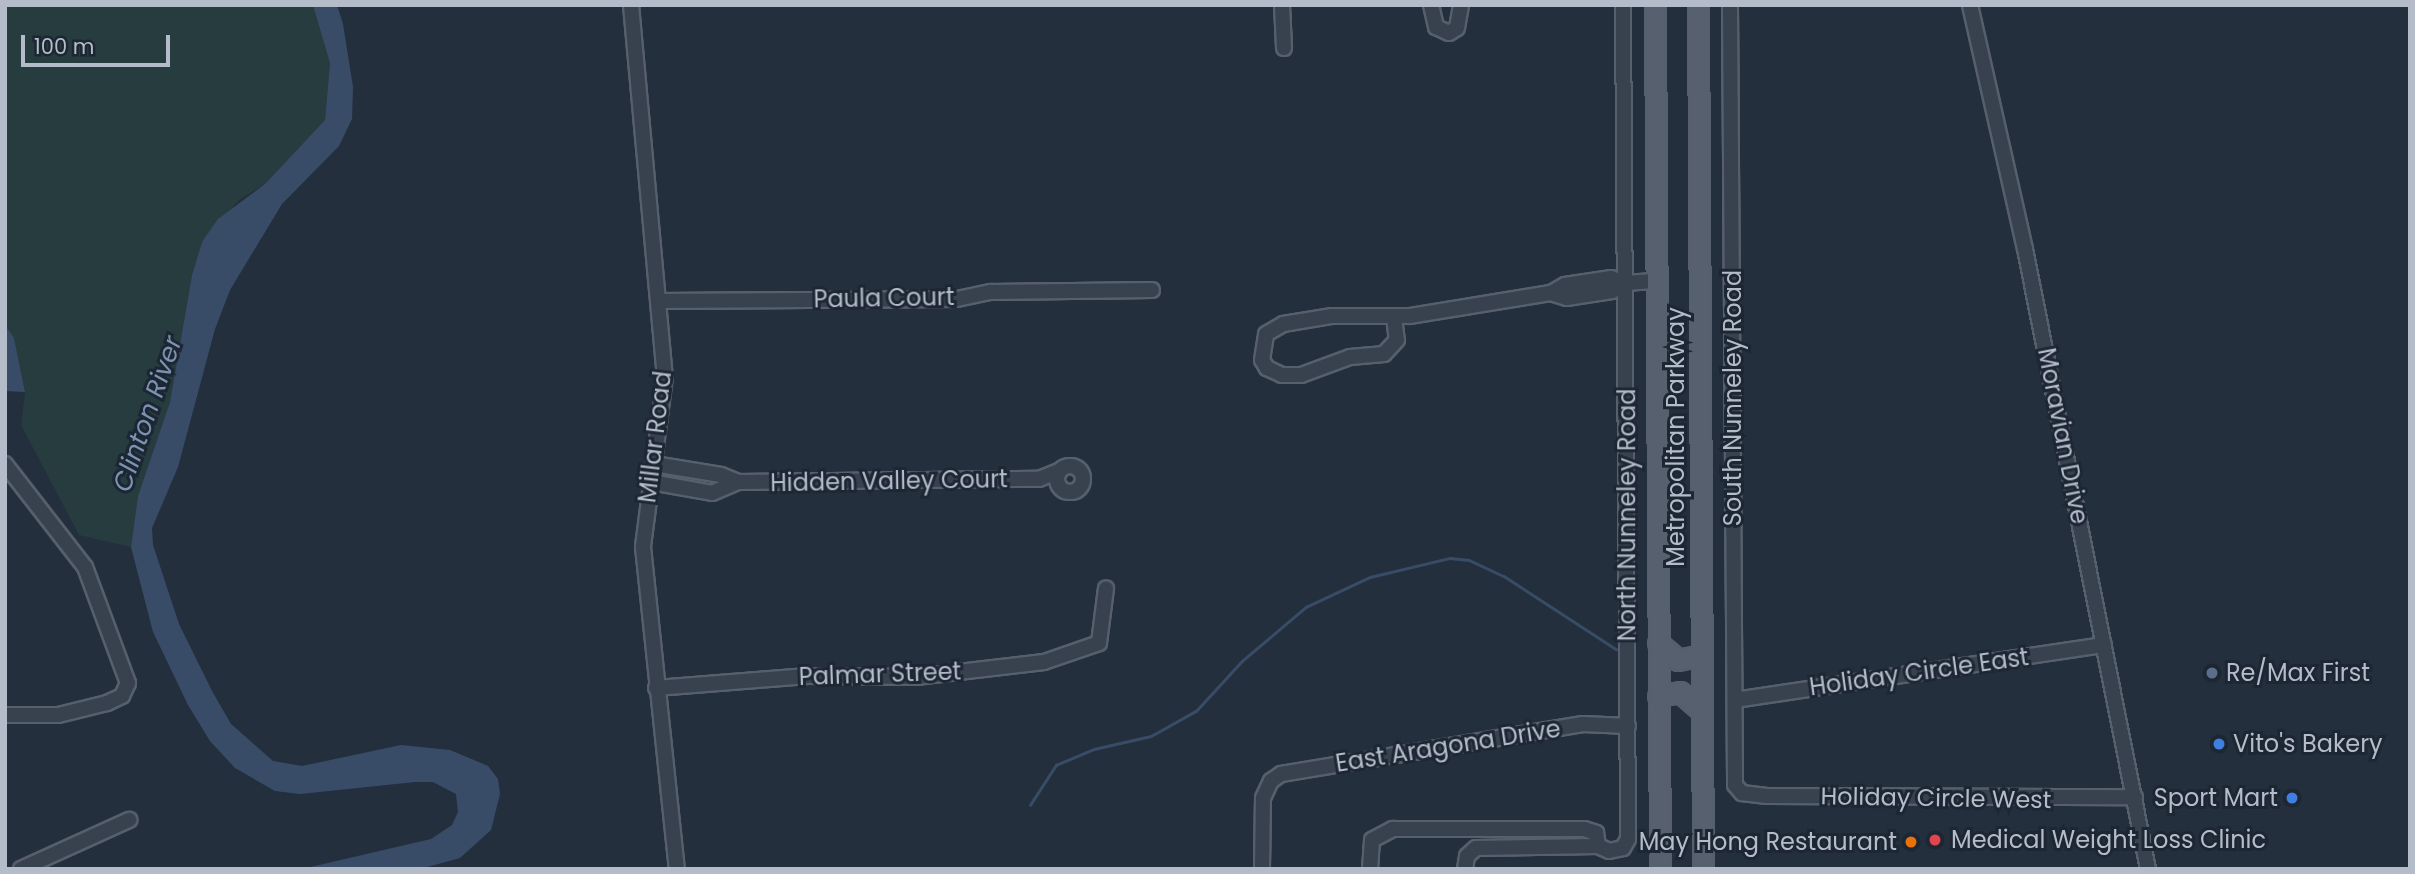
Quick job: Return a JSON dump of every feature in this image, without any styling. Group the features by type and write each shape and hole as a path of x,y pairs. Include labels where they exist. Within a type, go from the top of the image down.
{"main road":[{"name":"Metropolitan Parkway","path":"1655,5 1660,869"},
{"name":"Metropolitan Parkway","path":"1698,5 1703,869"},
{"path":"1658,643 1678,660 1701,655"},
{"path":"1658,696 1680,692 1701,710"}],"street":[{"name":"Millar Road","path":"631,5 665,389 643,547 677,869"},
{"path":"1282,5 1284,48"},
{"path":"1432,5 1436,27 1449,33 1457,28 1461,5"},
{"name":"North Nunneley Road","path":"1465,869 1467,856 1476,848 1598,846 1609,851 1623,848 1628,839 1623,5"},
{"name":"South Nunneley Road","path":"1730,5 1738,789"},
{"name":"Moravian Drive","path":"1970,5 2104,645 2148,869"},
{"path":"1394,317 1397,340 1384,354 1350,357 1300,375 1282,375 1267,368 1262,360 1266,334 1283,324 1332,316 1394,317 1551,292 1565,285 1611,278 1625,283 1657,281"},
{"name":"Paula Court","path":"659,301 957,299 990,292 1152,290"},
{"path":"5,464 85,567 128,683 122,696 107,703 58,715 5,715"},
{"name":"Hidden Valley Court","path":"654,464 738,482 1039,480 1060,487"},
{"path":"1075,466 1083,480 1072,492 1060,487 1059,471 1075,466"},
{"path":"685,489 689,470"},
{"name":"Hidden Valley Court","path":"1039,480 1059,471"},
{"name":"Hidden Valley Court","path":"650,482 712,493 738,482"},
{"name":"Palmar Street","path":"656,688 808,676 943,675 1044,662 1099,643 1106,588"},
{"name":"Holiday Circle East","path":"1735,700 2104,645"},
{"name":"East Aragona Drive","path":"1262,869 1263,798 1271,781 1289,772 1583,724 1628,726"},
{"name":"Holiday Circle West","path":"1738,789 1767,796 2135,797"},
{"path":"21,869 129,820"},
{"path":"1370,869 1370,847 1376,835 1393,829 1584,829 1595,833 1598,846"}],"green space":[{"path":"5,5 313,5 322,26 330,63 325,120 265,184 239,200 202,242 192,275 170,402 138,496 131,547 79,535 21,425 25,392 14,338 5,325"}],"water":[{"path":"313,5 337,5 343,24 353,87 352,119 339,146 282,204 230,290 215,329 178,467 152,528 153,545 179,624 212,691 231,724 273,761 302,766 401,745 450,750 488,766 498,779 500,794 491,830 460,858 420,869 302,869 431,839 452,825 458,812 456,794 433,782 415,782 300,794 275,791 235,768 210,741 188,705 153,632 131,547 138,496 170,402 192,275 202,242 218,219 265,184 325,120 330,63"},
{"path":"5,325 14,338 25,392 5,391"}],"waterway":[{"path":"1030,805 1056,765 1094,749 1151,736 1196,711 1242,661 1306,607 1370,577 1450,558 1469,560 1504,576 1616,649"}],"place":[{"name":"Re/Max First","path":"2212,673"},
{"name":"Vito's Bakery","path":"2219,744"},
{"name":"Sport Mart","path":"2292,798"},
{"name":"Medical Weight Loss Clinic","path":"1935,840"},
{"name":"May Hong Restaurant","path":"1911,842"}],"water label":[{"name":"Clinton River","path":"148,414"}]}
